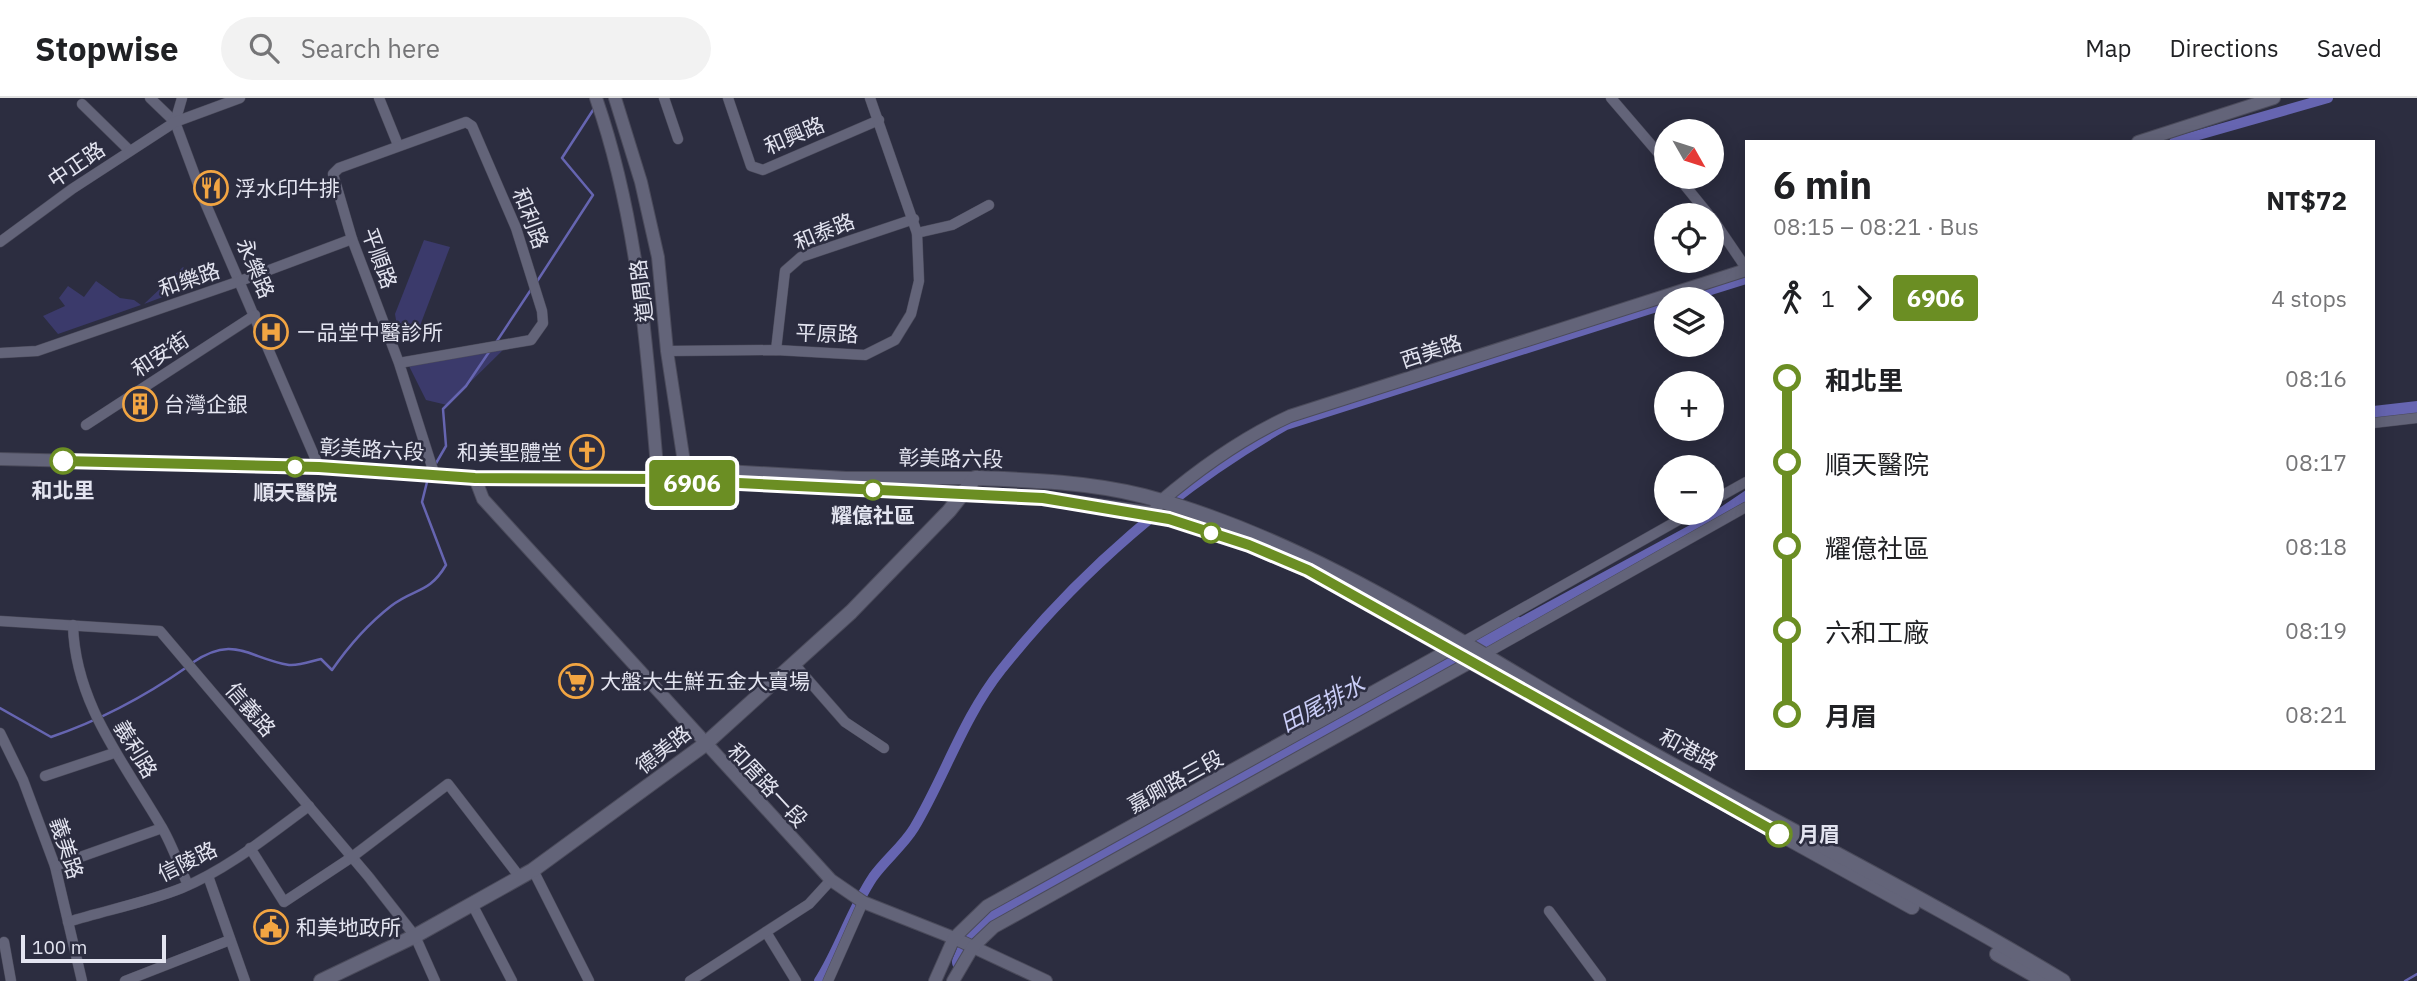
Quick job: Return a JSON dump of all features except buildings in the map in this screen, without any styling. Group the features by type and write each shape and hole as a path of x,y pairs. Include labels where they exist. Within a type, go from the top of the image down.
{"main road":[{"name":"彰美路六段","path":"975,478 1059,484 1142,495 1161,511"},
{"name":"德美路","path":"321,981 415,936 526,873 704,745 851,612 975,478"},
{"path":"1057,500 1059,484"},
{"name":"彰美路六段","path":"962,495 1057,500 1161,511"},
{"name":"和港路","path":"1161,511 1308,570 1468,652 2063,981"},
{"name":"和港路","path":"1468,652 2045,981"}],"street":[{"path":"150,98 175,122 182,98"},
{"name":"中正路","path":"0,242 175,122 240,98"},
{"path":"379,98 398,145"},
{"name":"道周路","path":"596,98 625,196 645,311 658,479"},
{"name":"道周路","path":"615,98 641,181 658,257 667,351 686,477"},
{"path":"664,98 678,139"},
{"name":"和興路","path":"728,98 751,166 763,170 878,120"},
{"name":"平原路","path":"667,351 776,350 865,355 894,340 911,314 919,281 917,233 870,98"},
{"path":"1611,98 1654,148"},
{"path":"2144,140 2274,98"},
{"path":"82,104 130,151"},
{"name":"永樂路","path":"175,122 204,200 319,467"},
{"name":"和利路","path":"333,174 340,168 459,122 472,126 516,228 543,323 531,340 399,363"},
{"name":"平順路","path":"333,174 352,239 399,363 434,474"},
{"path":"1688,189 1699,203"},
{"path":"917,233 952,225 989,205"},
{"name":"和泰路","path":"776,350 785,271 801,257 914,219"},
{"path":"1724,237 1745,268"},
{"name":"和樂路","path":"0,352 37,351 352,239"},
{"name":"西美路","path":"1161,511 1223,452 1252,433 1290,416 1745,269"},
{"name":"和安街","path":"86,425 255,315"},
{"path":"2375,423 2417,418"},
{"name":"彰美路六段","path":"0,460 319,467 475,478 975,478"},
{"name":"彰美路六段","path":"686,477 962,495"},
{"name":"和厝路一段","path":"475,478 483,499 704,745 831,880 863,902 963,942 1046,981"},
{"path":"1724,494 1745,483"},
{"path":"1468,652 1745,508"},
{"path":"1468,652 1672,525"},
{"name":"信義路","path":"0,621 160,631 352,857 415,936 435,981"},
{"name":"義利路","path":"73,625 74,648 94,718 162,828 188,885"},
{"name":"嘉卿路三段","path":"953,981 963,942 994,927 1468,652"},
{"name":"嘉卿路三段","path":"936,981 987,906 1468,652"},
{"path":"795,665 845,722 884,748"},
{"name":"義美路","path":"0,733 23,780 55,866 82,981"},
{"path":"45,776 114,753"},
{"path":"250,848 284,902 352,857 448,784 526,873 589,981"},
{"name":"信陵路","path":"68,922 154,898 208,876 309,806"},
{"path":"55,866 162,828"},
{"path":"208,876 244,981"},
{"path":"690,981 708,977 766,932 809,904 831,880"},
{"path":"828,981 863,902"},
{"path":"471,904 512,981"},
{"path":"1549,911 1601,981"},
{"path":"766,932 796,981"},
{"path":"125,981 230,940"},
{"path":"4,942 11,981"}],"shaded area":[{"path":"424,240 450,247 413,344 399,338 395,314"},
{"path":"183,267 191,274 184,282 193,277 200,284 177,294 178,287 171,294 144,304"},
{"path":"96,281 120,298 134,300 141,305 58,334 43,316 65,306 59,298 68,286 84,297"},
{"path":"505,348 447,405 426,400 407,362"},
{"path":"2417,401 2417,415 2375,420 2375,406"},
{"path":"1745,491 1745,504 1724,515 1724,505"},
{"path":"1690,525 1707,525 1500,641 1489,634"}],"waterway":[{"path":"2181,140 2328,98"},
{"path":"536,283 593,195 562,158 595,107"},
{"path":"1720,287 1745,279"},
{"path":"495,344 532,288"},
{"path":"819,981 865,890 914,828 965,727 1001,670 1063,599 1132,534 1169,504 1207,475 1286,425 1654,308"},
{"path":"435,465 446,446 443,409 466,386 489,352"},
{"path":"192,663 207,654 230,649 289,665 321,659 332,670 374,620 399,600 427,586 446,565 422,502 428,478"},
{"name":"田尾排水","path":"961,962 974,931 1018,903 1266,761 1515,625"},
{"path":"0,708 51,737 122,707 187,667"},
{"path":"2405,981 2417,974"}],"bus line":[{"name":"6906","path":"63,461 319,467 475,478 625,481 658,479 1043,498 1152,514 1249,545 1308,570 1779,834"}],"place":[{"name":"浮水印牛排","path":"211,188"},
{"name":"ㄧ品堂中醫診所","path":"271,332"},
{"name":"台灣企銀","path":"140,404"},
{"name":"和美聖體堂","path":"587,452"},
{"name":"和北里","path":"63,461"},
{"name":"順天醫院","path":"295,467"},
{"name":"耀億社區","path":"873,490"},
{"name":"大盤大生鮮五金大賣場","path":"576,681"},
{"name":"月眉","path":"1779,834"},
{"name":"和美地政所","path":"271,927"}]}
